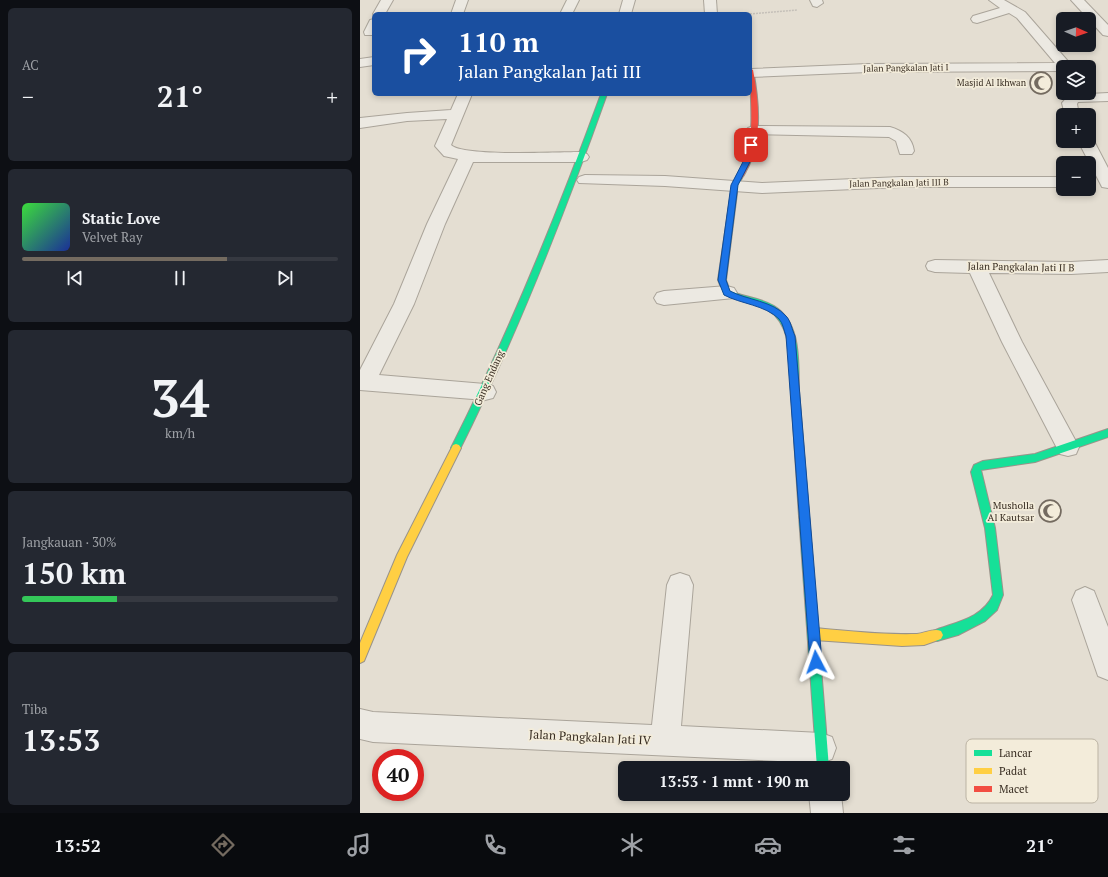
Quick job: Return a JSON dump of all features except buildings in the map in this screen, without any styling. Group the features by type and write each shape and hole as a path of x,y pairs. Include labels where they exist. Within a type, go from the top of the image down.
{"street":[{"path":"380,12 387,0"},
{"path":"458,12 462,0"},
{"path":"567,12 573,0"},
{"path":"626,12 629,0"},
{"path":"710,0 711,12"},
{"path":"995,0 1026,20 1060,60"},
{"path":"1077,0 1108,32"},
{"path":"977,19 1011,9"},
{"path":"360,63 372,61"},
{"name":"Jalan Pangkalan Jati I","path":"752,74 868,68 1056,67"},
{"path":"464,96 458,114 443,146 450,153 467,155 467,157 581,157"},
{"name":"Gang Endang","path":"360,657 402,555 485,392 581,157 603,96"},
{"path":"727,293 722,280 734,185 749,158 753,131 752,96"},
{"path":"1096,96 1108,97"},
{"path":"360,123 400,117 458,114"},
{"path":"753,131 890,132 902,138 905,143 906,151"},
{"path":"1090,148 1108,182 1096,182"},
{"path":"361,382 375,364 404,304 436,224 467,157"},
{"name":"Jalan Pangkalan Jati III B","path":"585,180 665,181 762,188 901,182 1056,182"},
{"name":"Jalan Pangkalan Jati II B","path":"935,266 1071,268 1108,266"},
{"path":"977,267 1012,342 1068,447"},
{"path":"664,298 727,293 738,299 771,308 784,318 791,336 822,758"},
{"path":"361,382 485,392"},
{"path":"814,634 862,636 902,640 924,639 958,629 981,617 993,606 998,595 990,528 976,472 977,468 983,465 1035,458 1108,433"},
{"path":"665,740 680,585"},
{"path":"1085,600 1108,666"},
{"name":"Jalan Pangkalan Jati IV","path":"360,724 373,727 665,740 822,758"},
{"path":"826,801 827,813"}],"path":[{"path":"752,14 797,10"}],"traffic: fast":[{"path":"456,448 498,362 536,274 603,96"},
{"path":"739,178 735,185 722,280 727,293 771,308 780,315 786,324 790,334 794,357 795,391"},
{"path":"937,635 958,629 981,617 993,606 998,595 990,528 976,472 977,468 983,465 1035,458 1108,433"},
{"path":"804,516 822,761"}],"traffic: slow":[{"path":"795,391 804,516"},
{"path":"360,657 402,555 456,448"},
{"path":"814,634 902,640 924,639 937,635"}],"traffic: jam":[{"path":"739,178 749,159 753,139 754,102 752,79"}],"place":[{"name":"Masjid Al Ikhwan","path":"1041,83"},
{"name":"Musholla Al Kautsar","path":"1050,511"}],"route":[{"path":"751,145 749,158 734,185 722,280 727,293 738,299 771,308 784,318 791,336 816,662"}]}
